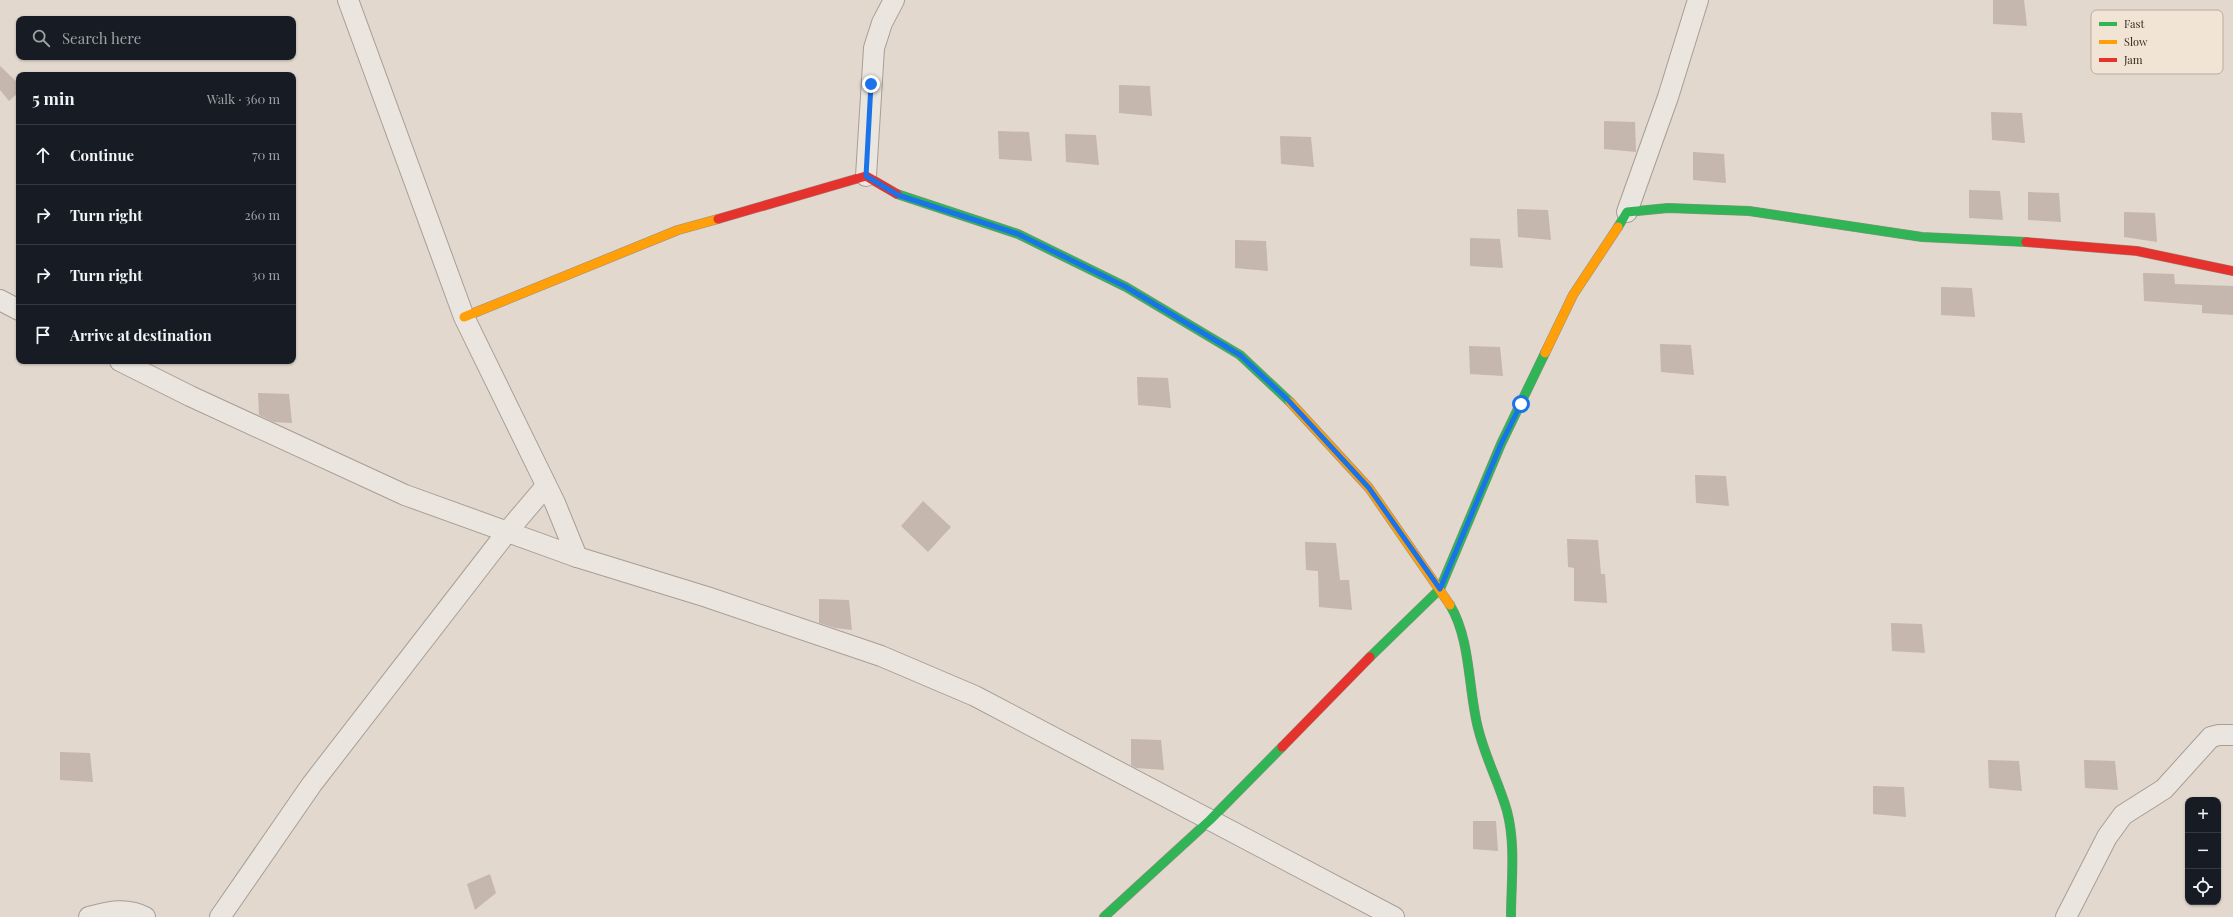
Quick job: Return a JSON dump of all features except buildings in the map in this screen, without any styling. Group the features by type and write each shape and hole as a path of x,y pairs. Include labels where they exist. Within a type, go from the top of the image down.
{"street":[{"path":"866,176 874,48 882,23 894,0"},
{"path":"1104,917 1142,880 1210,820 1366,661 1440,589 1501,444 1573,295 1627,212 1668,97 1698,0"},
{"path":"344,3 464,317 546,486 578,557"},
{"path":"464,317 678,230 866,176 898,195 1018,234 1126,287 1240,355 1288,400 1369,488 1440,589 1455,614 1464,648 1478,730 1507,812 1511,840 1511,917"},
{"path":"1627,212 1668,208 1749,211 1922,237 2028,242 2137,251 2233,271"},
{"path":"0,300 16,308"},
{"path":"126,364 190,396 405,495 578,557 707,597 881,656 975,696 1394,917"},
{"path":"220,917 312,784 507,532 546,486"},
{"path":"2066,917 2107,837 2124,815 2164,789 2211,737 2233,735"},
{"path":"89,917 121,910 137,913 145,917"}],"traffic: fast":[{"path":"897,194 1018,234 1126,287 1240,355 1290,402"},
{"path":"1618,227 1627,212 1668,208 1749,211 1922,237 2026,242"},
{"path":"1370,657 1440,589 1501,444 1545,353"},
{"path":"1450,605 1462,634 1475,713 1481,739 1504,801 1510,824 1512,851 1511,917"},
{"path":"1104,917 1210,820 1282,747"}],"traffic: slow":[{"path":"464,317 678,230 718,219"},
{"path":"1545,353 1573,295 1618,227"},
{"path":"1290,402 1369,488 1450,605"}],"traffic: jam":[{"path":"718,219 866,176 897,194"},
{"path":"2026,242 2137,251 2233,271"},
{"path":"1282,747 1370,657"}],"route":[{"path":"871,84 866,176 898,195 1018,234 1126,287 1240,355 1288,400 1369,488 1440,589 1501,444 1521,404"}]}
